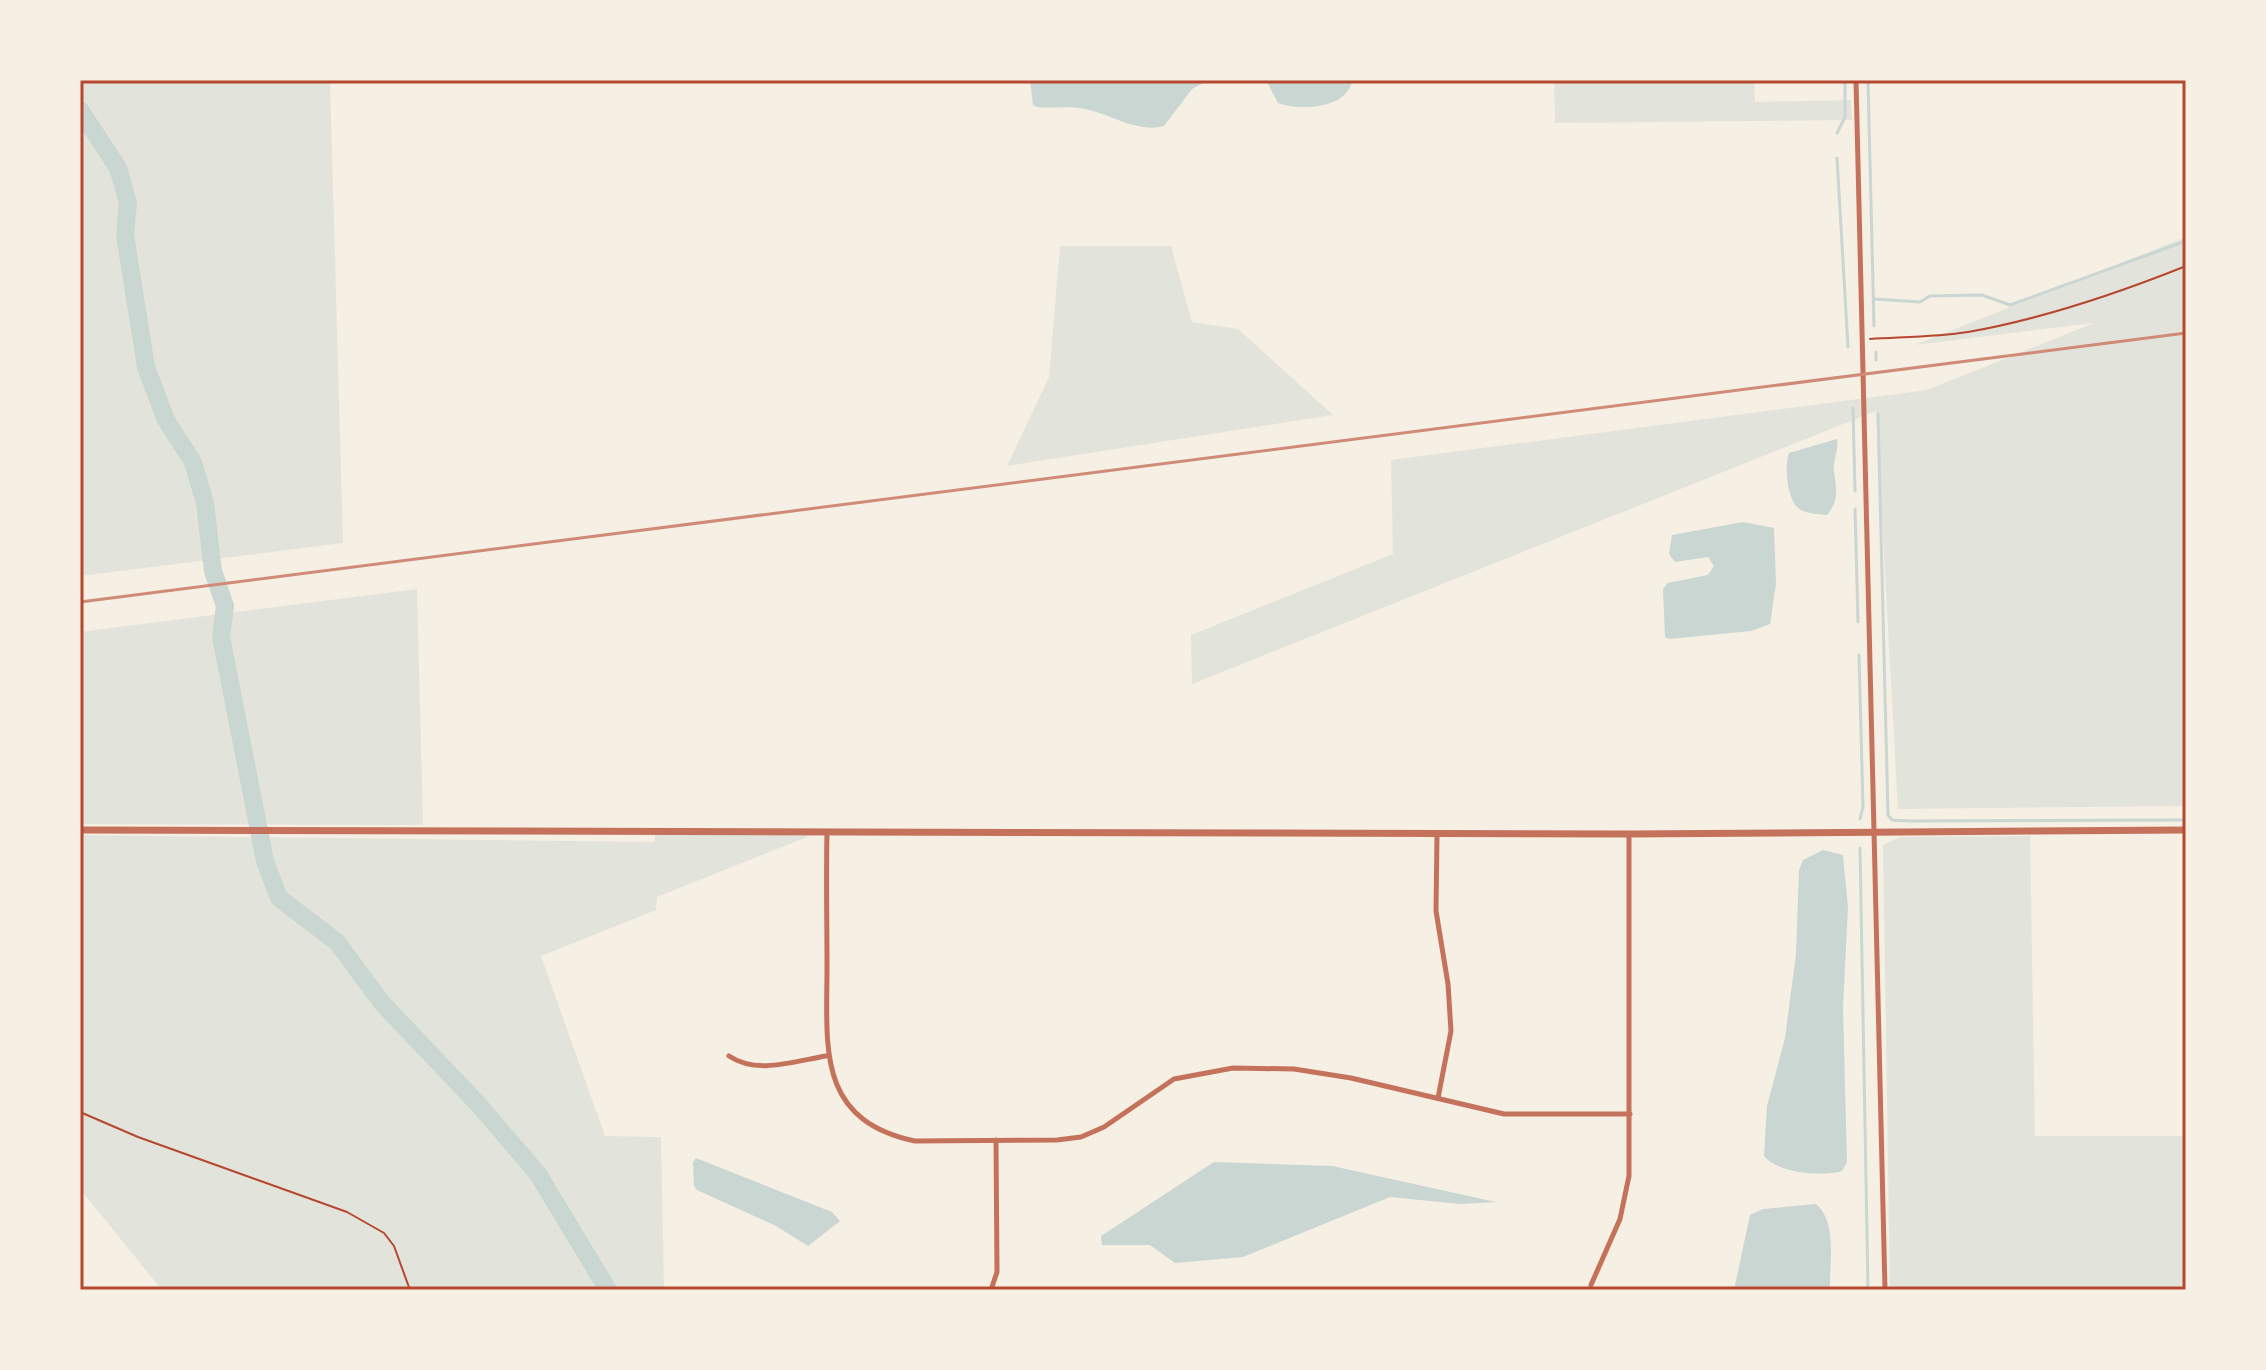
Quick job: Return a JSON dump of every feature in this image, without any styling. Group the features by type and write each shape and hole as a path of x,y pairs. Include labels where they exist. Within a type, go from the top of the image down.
{"street":[{"path":"1856,80 1877,832 1885,1290"},
{"path":"80,830 1437,831 1629,834 2186,830"},
{"path":"1437,831 1436,911 1448,984 1451,1031 1438,1098"},
{"path":"827,832 826,1056 846,1100 859,1116 894,1137 915,1141 1081,1137 1104,1127 1174,1079 1233,1068 1294,1069 1504,1114 1630,1114"},
{"path":"1591,1285 1620,1219 1629,1176 1629,834"},
{"path":"729,1056 739,1063 764,1066 826,1056"},
{"path":"991,1290 997,1272 996,1140"}],"path":[{"path":"1863,339 1944,335 2000,325 2094,299 2186,266"},
{"path":"80,1112 138,1137 347,1212 384,1233 394,1246 410,1290"}],"shaded area":[{"path":"80,80 330,80 343,543 80,576"},
{"path":"1030,80 1209,80 1192,89 1164,126 1154,128 1135,126 1082,109 1037,107 1033,105"},
{"path":"1266,80 1352,80 1349,90 1333,102 1298,107 1278,103"},
{"path":"1554,80 1754,80 1755,102 1851,100 1852,120 1555,123"},
{"path":"2186,237 2186,806 1898,809 1876,411 1192,684 1191,635 1393,554 1391,460 1927,390 2094,323 1915,345"},
{"path":"1060,246 1171,246 1192,322 1238,329 1333,415 1007,466 1049,377"},
{"path":"1837,439 1834,504 1827,515 1801,510 1793,500 1788,484 1789,453"},
{"path":"1743,522 1774,528 1776,584 1770,624 1751,631 1665,637 1663,589 1668,583 1708,575 1714,566 1708,557 1675,562 1669,554 1672,535"},
{"path":"417,589 423,825 80,824 80,632"},
{"path":"655,830 807,830 807,837 657,897 656,910 541,956 605,1136 661,1137 664,1290 162,1290 80,1189 80,835 655,842"},
{"path":"2030,836 2035,1136 2186,1136 2186,1290 1890,1290 1883,845 1900,837"},
{"path":"1823,850 1843,855 1848,907 1843,1007 1847,1162 1842,1171 1823,1174 1789,1170 1764,1156 1767,1106 1785,1038 1796,954 1799,870 1803,860"},
{"path":"696,1158 832,1212 840,1221 808,1246 776,1226 697,1190 694,1186 693,1162"},
{"path":"1214,1162 1332,1166 1496,1202 1460,1204 1390,1197 1243,1257 1175,1263 1150,1245 1102,1245 1101,1236"},
{"path":"1816,1204 1823,1212 1830,1233 1830,1290 1734,1290 1750,1215 1763,1209"}],"waterway":[{"path":"1837,133 1845,117 1845,80"},
{"path":"1868,80 1874,326"},
{"path":"80,110 118,168 128,203 125,235 146,367 166,420 193,462 205,503 213,571 225,606 221,637 265,861 279,898 337,942 382,1003 478,1104 538,1174 608,1290"},
{"path":"1837,158 1848,347"},
{"path":"1874,299 1920,302 1930,296 1982,295 2010,305 2186,241"},
{"path":"1876,352 1876,360"},
{"path":"1853,408 1855,491"},
{"path":"1878,414 1888,815 1892,820 1910,821 2186,820"},
{"path":"1855,509 1858,622"},
{"path":"1859,655 1863,807 1860,819"},
{"path":"1860,848 1868,1290"}],"railway":[{"path":"80,602 2186,333"}]}
